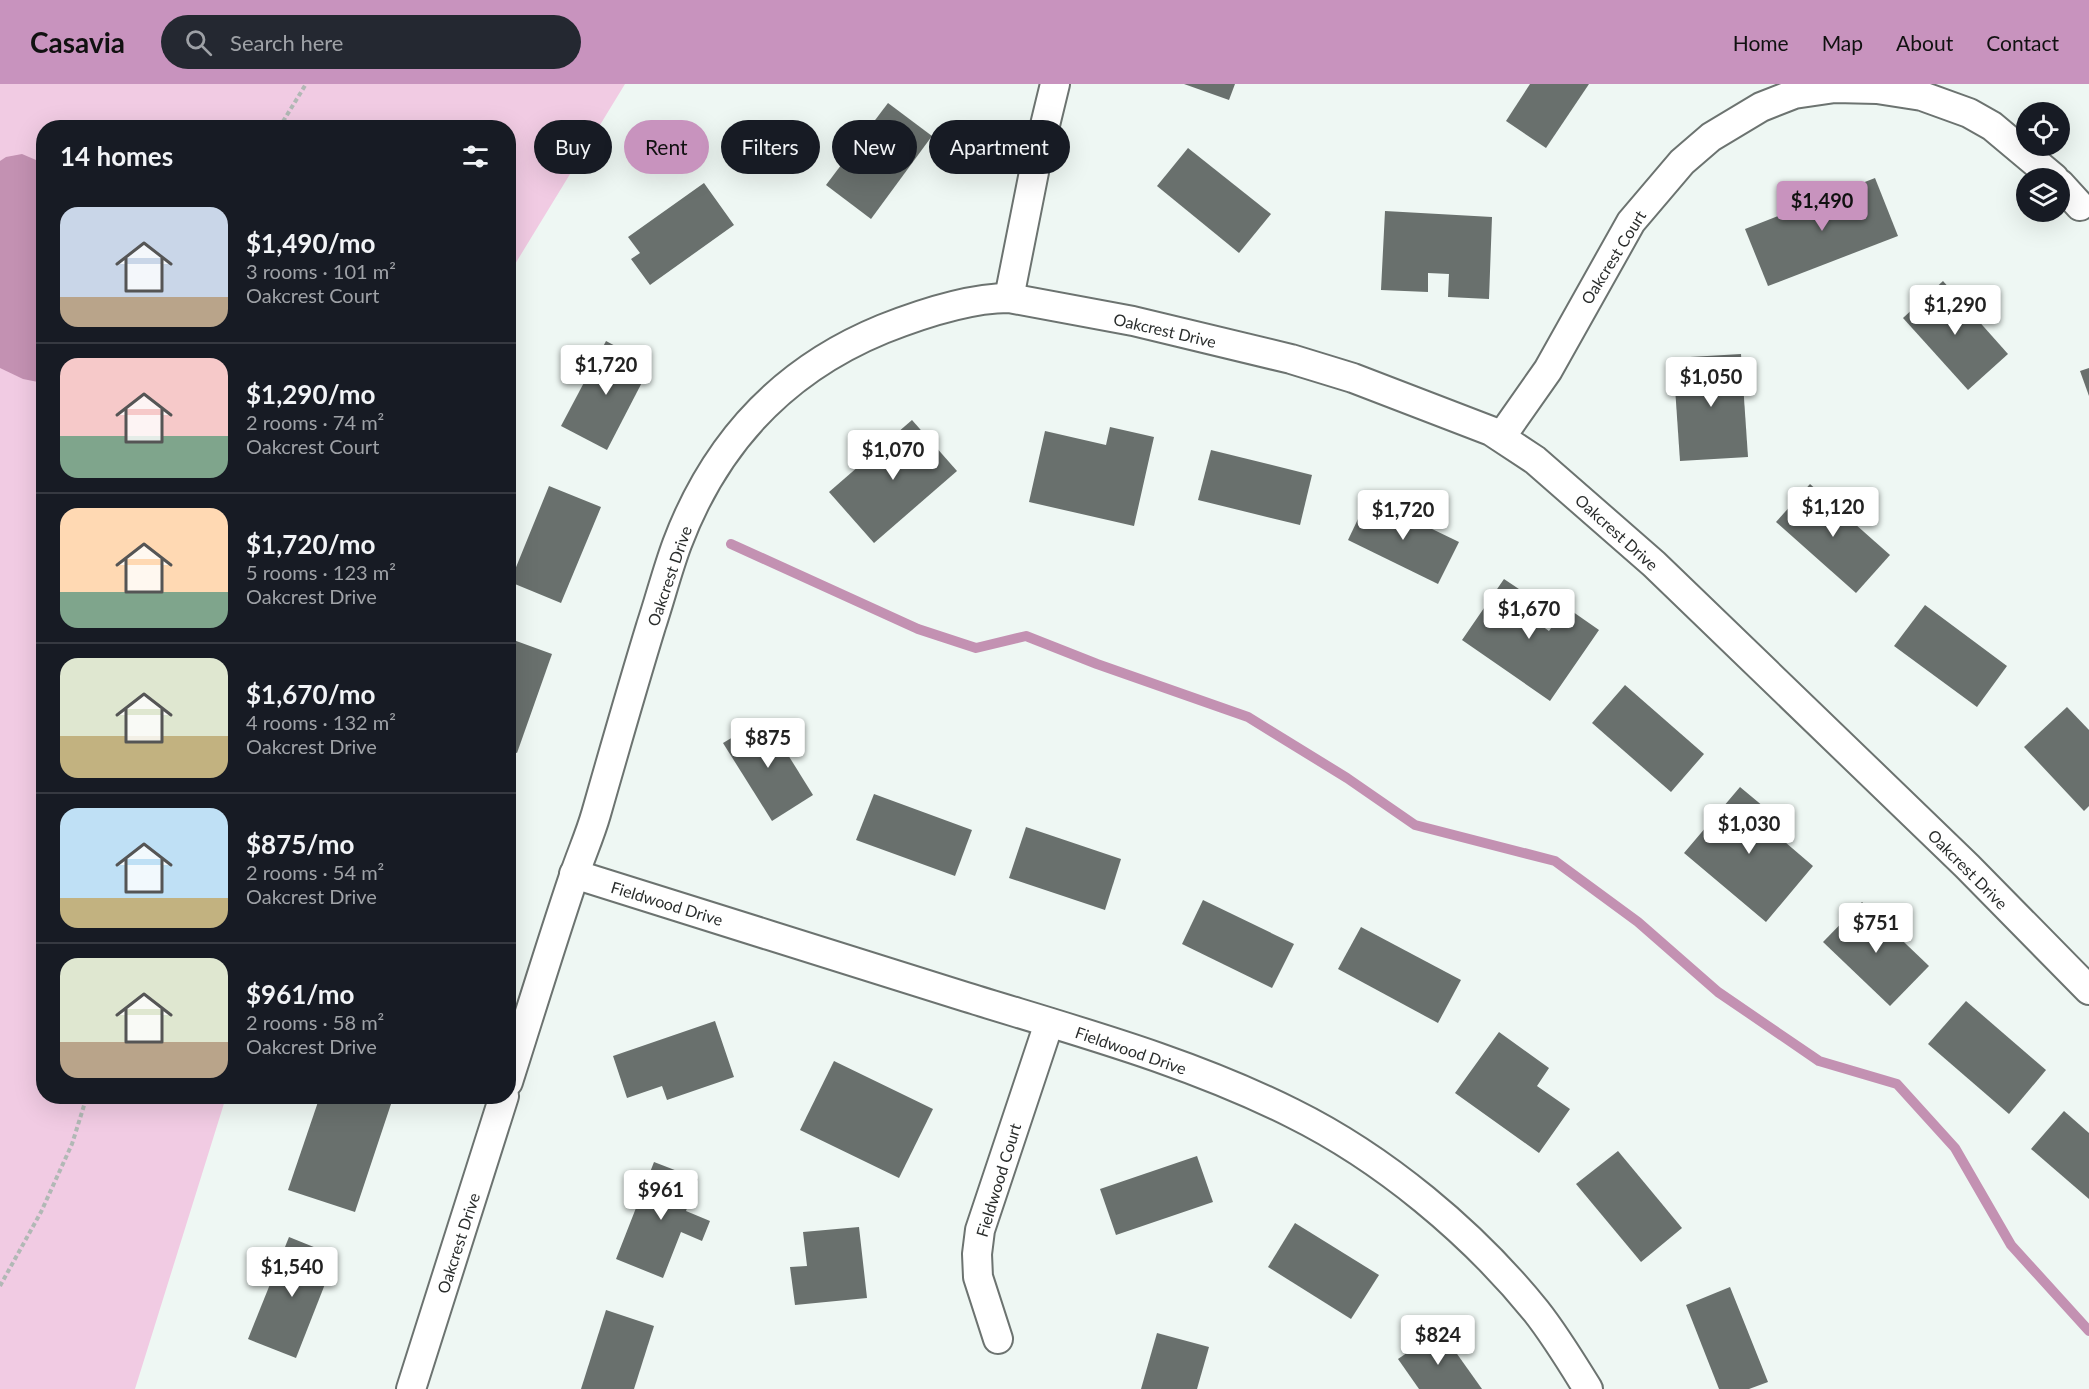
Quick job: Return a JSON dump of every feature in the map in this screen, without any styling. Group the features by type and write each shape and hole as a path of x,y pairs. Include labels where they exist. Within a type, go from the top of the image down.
{"street":[{"path":"1009,298 1036,162 1055,84"},
{"name":"Oakcrest Court","path":"1501,437 1548,370 1631,222 1682,162 1712,136 1761,107 1794,94 1835,87 1877,89 1922,96 1970,113 1992,126 2042,168"},
{"path":"2070,195 2080,206"},
{"name":"Oakcrest Drive","path":"516,1057 574,874 594,819 677,543 703,488 735,439 762,407 788,383 823,358 855,341 894,325 969,301 992,298 1009,298 1133,321 1291,359 1353,378 1491,431 1501,437 1535,460 1654,564 1966,866 2089,990"},
{"name":"Fieldwood Drive","path":"574,874 1135,1049 1236,1087 1293,1113 1385,1169 1483,1252 1536,1311 1588,1389"},
{"name":"Fieldwood Court","path":"998,1339 978,1277 977,1254 980,1230 1049,1023"},
{"name":"Oakcrest Drive","path":"411,1389 501,1104"}],"path":[{"path":"284,120 306,84"},
{"path":"0,1286 41,1212 72,1144 84,1104"}],"shaded area":[{"path":"0,84 625,84 603,120 534,120 534,174 570,174 516,263 516,120 36,120 36,1104 224,1104 135,1389 0,1389"},
{"path":"22,154 36,160 36,382 23,379 0,368 0,161 6,157"}],"building":[{"path":"1184,84 1235,84 1229,100"},
{"path":"1530,84 1589,84 1546,148 1506,121"},
{"path":"888,103 911,120 875,120"},
{"path":"917,125 929,134 929,140 917,156"},
{"path":"1188,148 1271,214 1239,253 1157,186"},
{"path":"834,174 904,174 871,219 826,185"},
{"path":"1875,178 1898,236 1768,286 1745,229"},
{"path":"704,183 734,225 650,285 631,259 640,253 628,237"},
{"path":"1385,211 1492,217 1489,299 1448,297 1449,274 1428,273 1428,292 1381,290"},
{"path":"1943,281 2008,354 1968,390 1903,318"},
{"path":"606,341 651,365 607,450 561,426"},
{"path":"1741,354 1748,457 1680,461 1673,358"},
{"path":"2089,368 2089,396 2080,371"},
{"path":"912,420 957,471 874,543 829,492"},
{"path":"1110,427 1154,437 1134,526 1029,502 1045,431 1106,445"},
{"path":"1211,450 1312,475 1300,525 1198,500"},
{"path":"1810,484 1890,555 1856,593 1776,522"},
{"path":"549,486 601,507 561,603 516,584 516,567"},
{"path":"1368,498 1459,542 1438,584 1348,540"},
{"path":"1504,579 1541,604 1531,618 1549,631 1566,607 1599,630 1550,701 1462,640"},
{"path":"1925,605 2007,666 1977,707 1894,646"},
{"path":"516,641 552,654 516,753"},
{"path":"1625,685 1704,754 1671,792 1592,723"},
{"path":"2067,707 2089,730 2089,806 2084,811 2024,747"},
{"path":"765,718 813,795 772,821 723,743"},
{"path":"1740,787 1781,821 1772,831 1813,866 1766,922 1684,853"},
{"path":"874,794 972,830 955,876 856,840"},
{"path":"1026,827 1121,859 1105,910 1009,878"},
{"path":"1203,900 1294,944 1272,988 1182,944"},
{"path":"1862,902 1929,966 1890,1006 1823,942"},
{"path":"1361,927 1461,980 1438,1023 1338,969"},
{"path":"1966,1001 2046,1070 2009,1114 1928,1044"},
{"path":"715,1021 734,1077 667,1100 662,1086 627,1098 613,1056"},
{"path":"1499,1032 1549,1068 1537,1086 1570,1109 1539,1153 1455,1093"},
{"path":"834,1061 933,1109 899,1178 800,1130"},
{"path":"317,1104 391,1104 355,1212 288,1190"},
{"path":"2064,1111 2089,1133 2089,1199 2031,1149"},
{"path":"1618,1151 1682,1228 1641,1262 1576,1184"},
{"path":"1197,1156 1213,1202 1116,1235 1100,1189"},
{"path":"654,1162 698,1179 686,1211 710,1221 702,1241 681,1232 663,1278 616,1259"},
{"path":"1295,1223 1379,1275 1351,1319 1268,1267"},
{"path":"859,1227 867,1298 795,1305 790,1267 807,1266 803,1232"},
{"path":"289,1237 336,1256 296,1358 248,1339"},
{"path":"1730,1287 1768,1382 1749,1389 1719,1389 1686,1305"},
{"path":"606,1310 654,1326 634,1389 581,1389"},
{"path":"1440,1330 1482,1389 1419,1389 1398,1359"},
{"path":"1157,1333 1209,1347 1197,1389 1141,1389"}],"waterway":[{"path":"731,544 918,629 976,648 1026,636 1097,664 1248,717 1347,778 1415,825 1555,861 1638,922 1718,992 1819,1061 1897,1084 1955,1148 2011,1245 2089,1331"}]}
